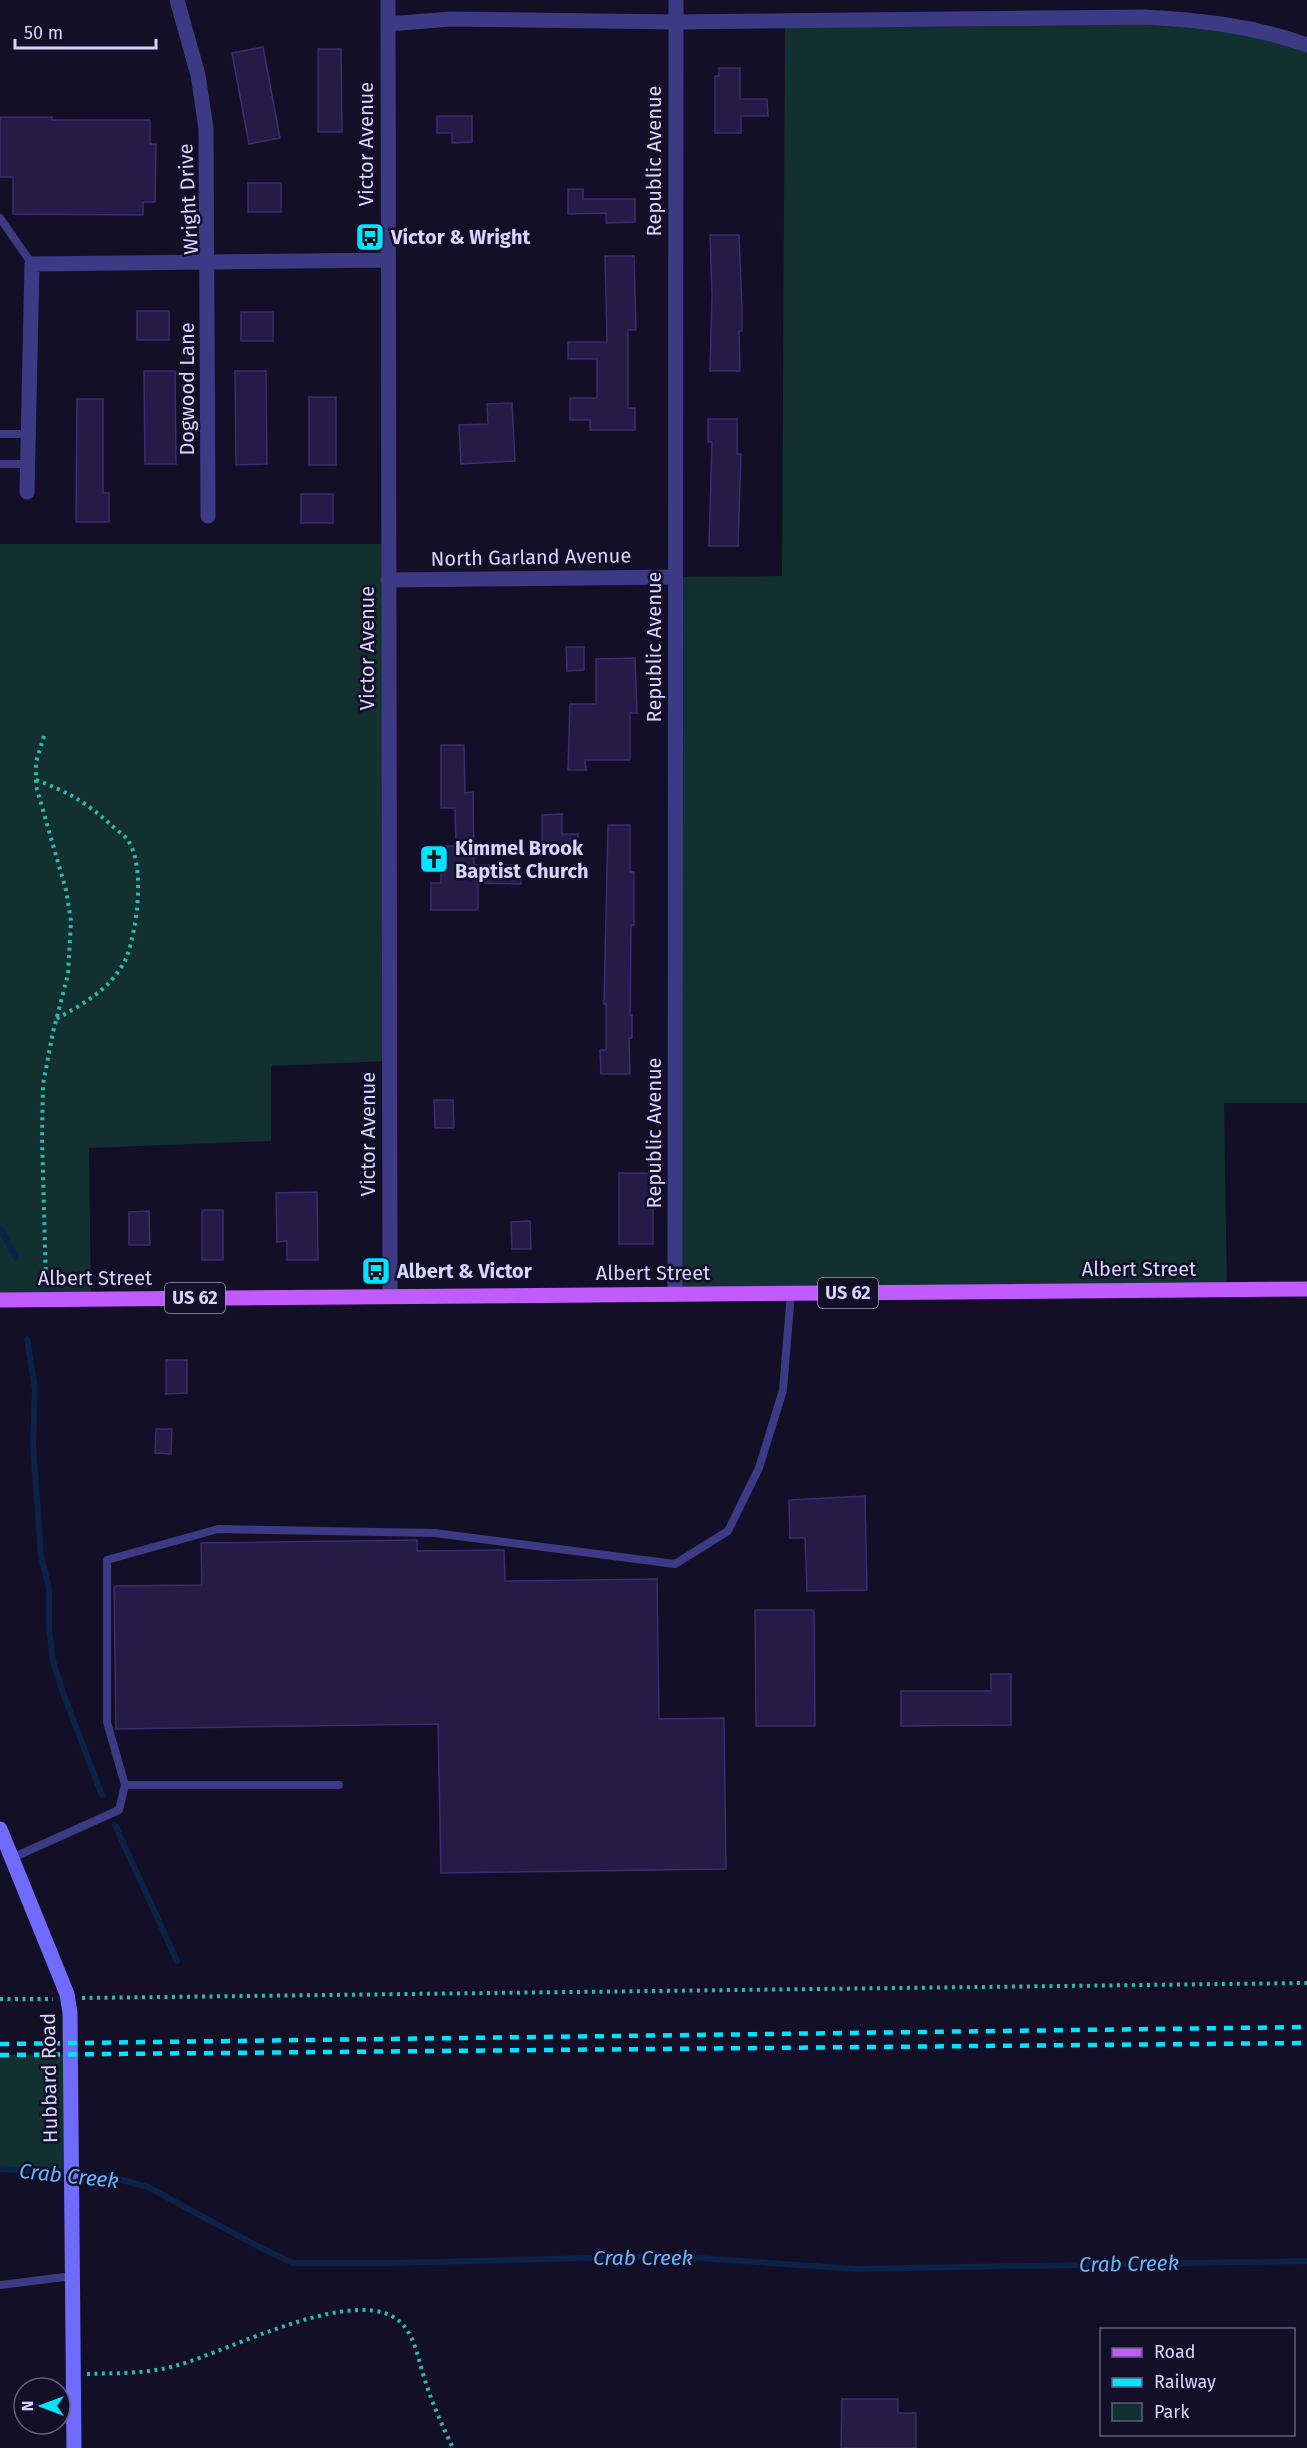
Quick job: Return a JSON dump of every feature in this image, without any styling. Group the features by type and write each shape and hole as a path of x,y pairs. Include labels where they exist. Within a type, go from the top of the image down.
{"main road":[{"name":"Albert Street","path":"0,1300 1307,1289"}],"street":[{"name":"Wright Drive","path":"177,0 198,75 206,128 208,262 387,260"},
{"name":"Victor Avenue","path":"388,0 390,1296"},
{"name":"Republic Avenue","path":"675,0 675,1294"},
{"path":"388,24 462,19 675,22 1145,17 1199,20 1249,28 1307,45"},
{"path":"27,492 32,264 208,262"},
{"name":"Dogwood Lane","path":"208,262 208,516"},
{"name":"North Garland Avenue","path":"388,580 675,577"},
{"name":"Hubbard Road","path":"0,1829 68,1998 70,2013 74,2448"}],"lane":[{"path":"0,218 4,229 32,264"},
{"path":"0,434 28,434"},
{"path":"0,464 28,464"},
{"path":"12,1858 119,1810 125,1785 107,1722 107,1560 218,1529 435,1533 675,1564 728,1531 759,1468 783,1390 791,1293"},
{"path":"125,1785 339,1785"},
{"path":"0,2285 73,2276"}],"path":[{"path":"44,736 36,762 36,780 46,829 66,890 71,921 68,974 43,1084 42,1137 47,1299"},
{"path":"36,780 65,791 100,815 127,840 137,864 135,914 126,958 110,982 87,1001 56,1020"},
{"path":"0,1999 1307,1983"},
{"path":"74,2374 138,2372 176,2366 333,2311 367,2309 388,2312 404,2326 416,2348 440,2421 453,2448"}],"green space":[{"path":"1145,17 1307,45 1307,1103 1224,1103 1227,1289 675,1294 675,577 782,576 785,21"},
{"path":"0,544 388,544 389,1061 271,1066 271,1141 89,1148 91,1299 0,1300"},
{"path":"71,2054 72,2174 0,2169 0,2055"}],"building":[{"path":"263,47 280,138 249,144 232,53"},
{"path":"318,49 341,49 342,132 318,132"},
{"path":"719,68 740,68 740,99 767,99 768,116 741,116 741,133 715,133 715,76 719,76"},
{"path":"437,116 472,116 472,142 452,143 452,133 437,133"},
{"path":"0,117 52,117 52,120 150,120 150,144 156,144 155,202 143,202 143,215 13,214 13,177 0,177"},
{"path":"248,183 281,183 281,212 248,212"},
{"path":"568,189 583,189 583,199 635,199 635,222 606,223 606,213 568,214"},
{"path":"710,235 739,235 742,308 742,331 739,331 740,371 710,371 712,295"},
{"path":"605,256 634,256 636,330 628,330 628,408 635,408 635,430 590,430 590,420 570,420 570,398 597,398 597,359 568,359 568,342 607,342"},
{"path":"137,311 169,311 169,340 137,340"},
{"path":"241,312 273,312 273,341 241,341"},
{"path":"144,371 175,371 176,464 145,464"},
{"path":"235,371 266,371 267,464 236,465"},
{"path":"309,397 336,397 336,465 309,465"},
{"path":"77,399 103,399 103,493 109,493 109,522 76,522"},
{"path":"512,403 515,461 461,464 459,425 488,424 487,404"},
{"path":"708,419 737,419 737,454 741,454 738,546 709,546 712,442 708,442"},
{"path":"301,494 333,494 333,523 301,523"},
{"path":"566,647 584,647 584,670 567,671"},
{"path":"635,658 637,713 630,713 630,760 585,760 586,770 568,770 570,704 596,704 596,659"},
{"path":"441,745 464,745 465,793 473,792 474,865 521,865 521,884 478,883 478,910 431,910 431,883 441,883 441,846 456,846 455,808 441,808"},
{"path":"562,814 562,834 578,834 578,850 542,851 542,815"},
{"path":"608,825 630,825 630,872 634,872 634,925 631,925 630,1074 601,1074 600,1050 606,1050 606,1004 604,1004"},
{"path":"434,1100 453,1100 454,1128 435,1128"},
{"path":"619,1173 653,1173 653,1244 619,1244"},
{"path":"317,1192 318,1260 287,1260 287,1241 277,1242 276,1193"},
{"path":"202,1210 223,1210 223,1260 202,1260"},
{"path":"149,1211 150,1245 129,1245 129,1212"},
{"path":"530,1221 531,1249 512,1249 511,1222"},
{"path":"166,1360 187,1360 187,1393 166,1394"},
{"path":"156,1429 172,1429 171,1454 155,1453"},
{"path":"865,1496 867,1590 807,1591 805,1538 790,1538 789,1500"},
{"path":"417,1540 417,1551 504,1550 505,1581 657,1579 659,1719 724,1718 726,1869 441,1873 438,1724 116,1729 114,1586 202,1585 201,1543"},
{"path":"755,1610 814,1610 815,1726 756,1726"},
{"path":"991,1674 1011,1674 1011,1725 901,1726 901,1691 991,1691"},
{"path":"842,2399 898,2399 898,2413 916,2413 916,2448 841,2448"}],"waterway":[{"path":"0,1228 16,1258"},
{"path":"27,1339 35,1389 33,1445 41,1556 49,1588 49,1628 53,1661 102,1795"},
{"path":"115,1825 177,1961"},
{"name":"Crab Creek","path":"0,2169 107,2176 148,2187 293,2263 393,2263 670,2256 855,2269 1307,2261"}],"railway":[{"path":"0,2044 1307,2027"},
{"path":"0,2055 1307,2043"}],"place":[{"name":"Victor & Wright","path":"370,237"},
{"name":"Kimmel Brook Baptist Church","path":"434,859"},
{"name":"Albert & Victor","path":"376,1271"}]}
